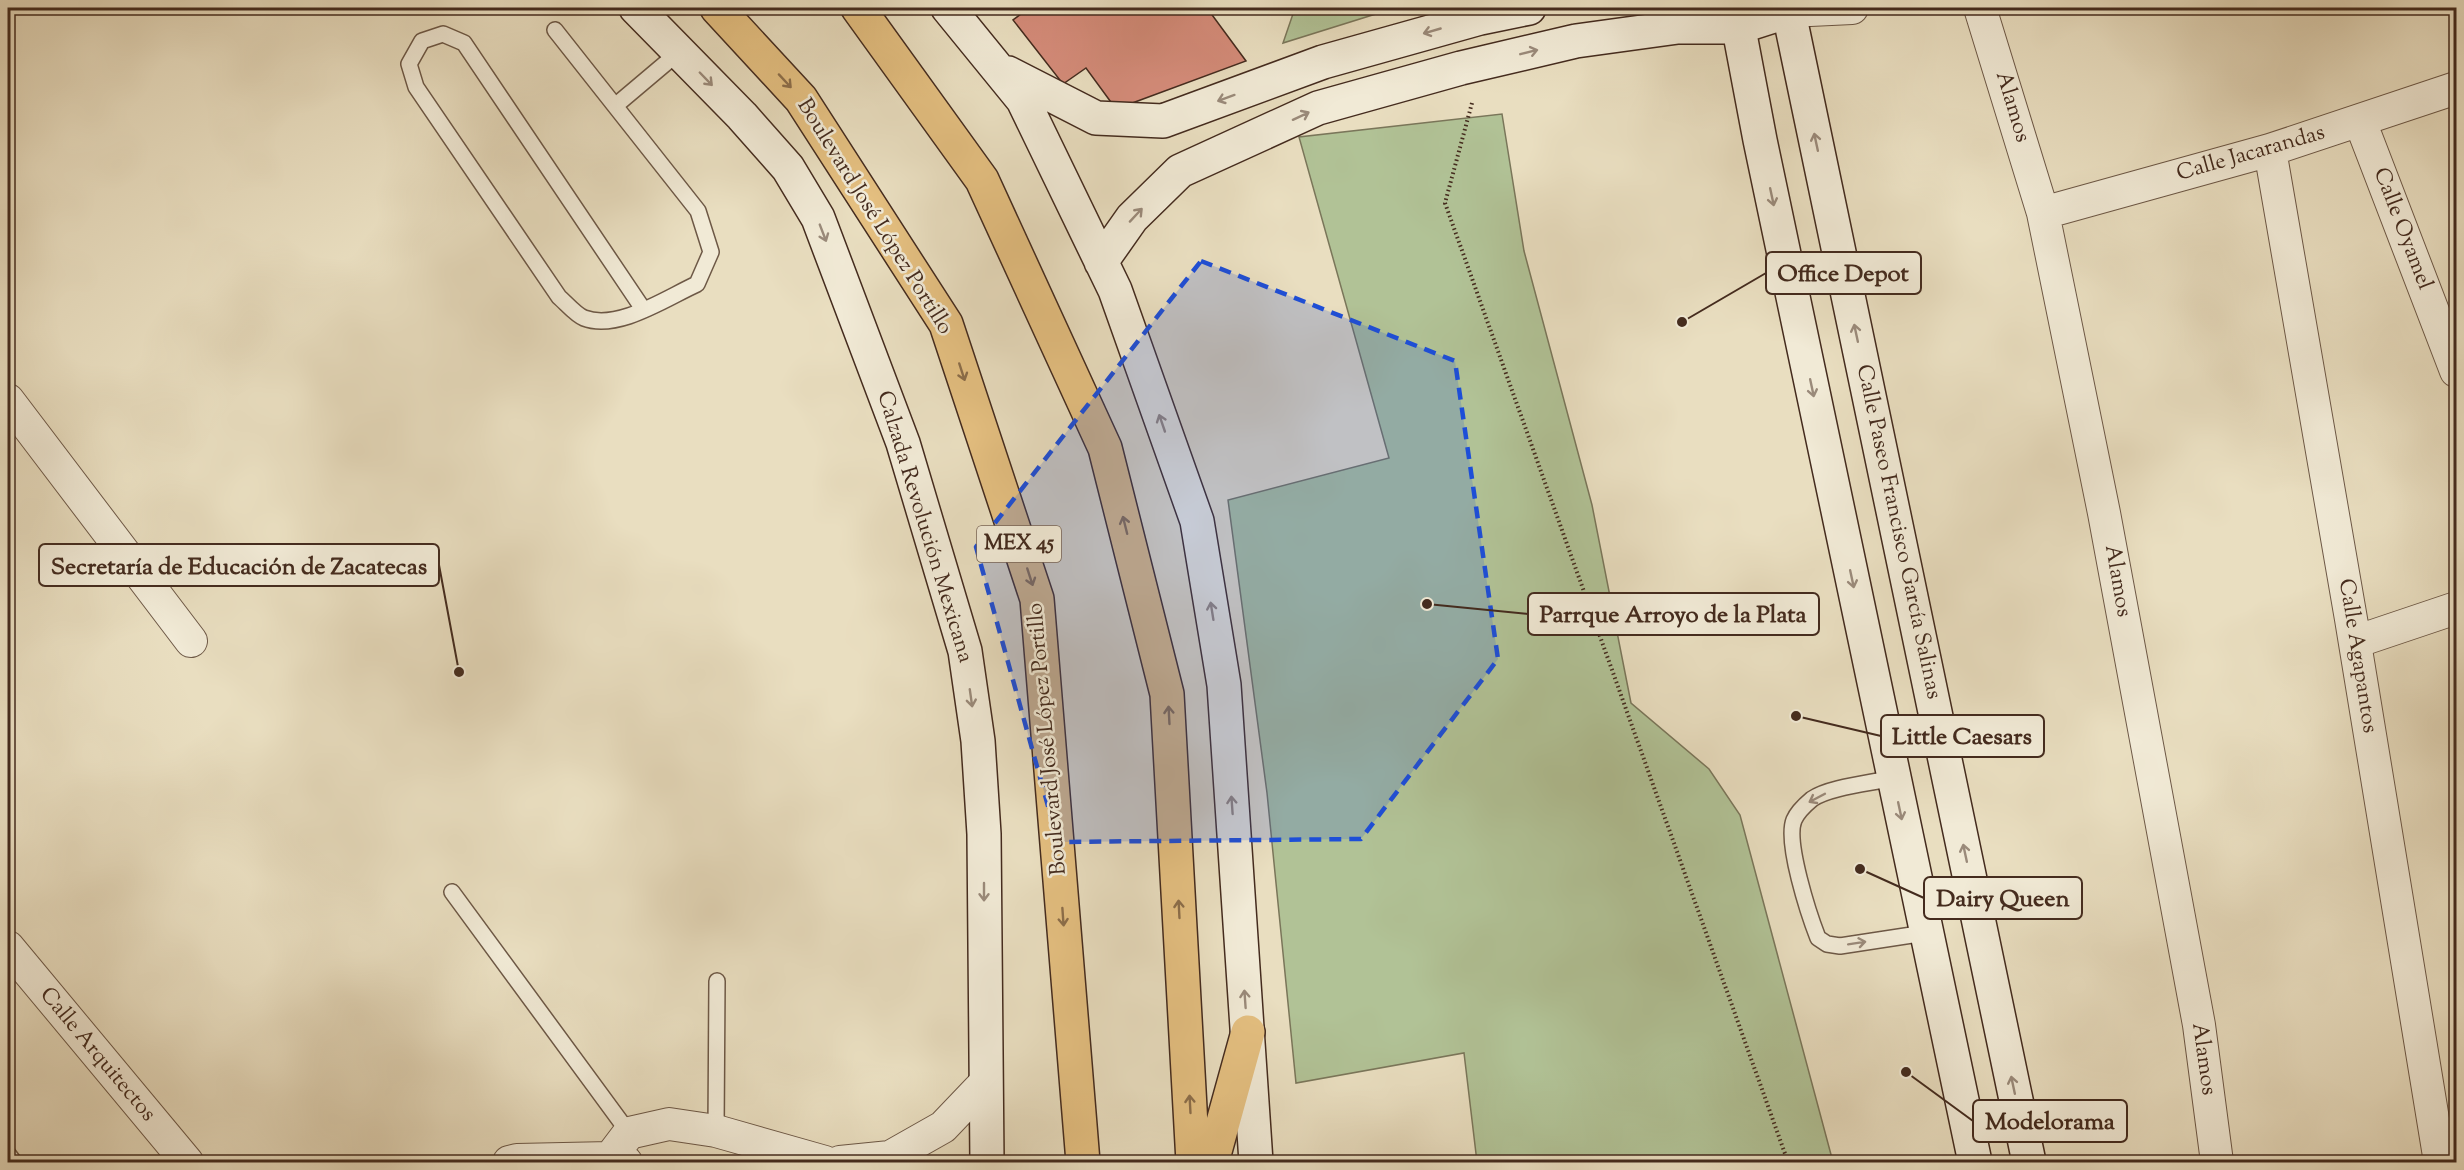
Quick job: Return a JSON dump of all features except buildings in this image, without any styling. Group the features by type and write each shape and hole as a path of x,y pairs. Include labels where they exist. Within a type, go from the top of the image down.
{"main road":[{"name":"Boulevard José López Portillo","path":"717,8 801,99 946,324 1037,598 1083,1162"},
{"path":"858,8 982,180 1106,448 1167,694 1193,1162"},
{"path":"1212,1162 1248,1032"}],"street":[{"name":"Calzada Revolución Mexicana","path":"636,8 742,116 788,168 818,219 903,443 961,640 978,741 984,834 987,1162"},
{"path":"948,8 1023,100 1115,290 1197,521 1224,685 1256,1162"},
{"path":"999,68 1044,94 1095,118 1163,121 1323,62 1480,18 1529,8"},
{"path":"1101,262 1132,218 1180,171 1318,108 1576,40 1678,27 1786,9 1852,8"},
{"name":"Alamos","path":"1980,8 2043,213 2104,513 2199,1025 2217,1162"},
{"name":"Calle Paseo Francisco García Salinas","path":"1786,9 2029,1162"},
{"path":"1737,17 1760,140 1975,1162"},
{"path":"1476,65 1480,18"},
{"name":"Calle Jacarandas","path":"2043,213 2270,150 2457,88"},
{"name":"Calle Oyamel","path":"2360,121 2457,371"},
{"name":"Calle Agapantos","path":"2270,150 2355,642 2440,1162"},
{"path":"8,400 190,641"},
{"path":"2355,642 2457,608"},
{"name":"Calle Arquitectos","path":"8,947 187,1162"},
{"path":"840,1162 890,1157 942,1127 985,1083"},
{"path":"509,1162 622,1151 669,1124 716,1131 825,1162"}],"lane":[{"path":"555,30 698,211 711,252 697,284 643,309 617,321 584,318 559,297 416,87 409,64 422,41 443,34 464,43 643,309"},
{"path":"615,106 679,52"},
{"path":"1893,778 1813,798 1802,809 1793,821 1799,878 1818,938 1827,944 1840,946 1925,933"},
{"path":"452,892 622,1151"},
{"path":"716,1131 717,981"},
{"path":"8,1154 14,1162"}],"path":[{"path":"1476,65 1473,101 1445,203 1788,1162"}],"highlighted area":[{"path":"1201,261 1455,361 1498,659 1361,839 1058,842 976,547"}],"green space":[{"path":"1295,8 1395,8 1283,43"},
{"path":"1502,114 1524,251 1592,505 1631,703 1709,769 1740,815 1833,1162 1477,1162 1464,1053 1296,1083 1267,793 1228,500 1389,458 1299,137"}],"place":[{"name":"Office Depot","path":"1682,322"},
{"name":"Parrque Arroyo de la Plata","path":"1427,604"},
{"name":"Secretaría de Educación de Zacatecas","path":"459,672"},
{"name":"Little Caesars","path":"1796,716"},
{"name":"Dairy Queen","path":"1860,869"},
{"name":"Modelorama","path":"1906,1072"}]}
